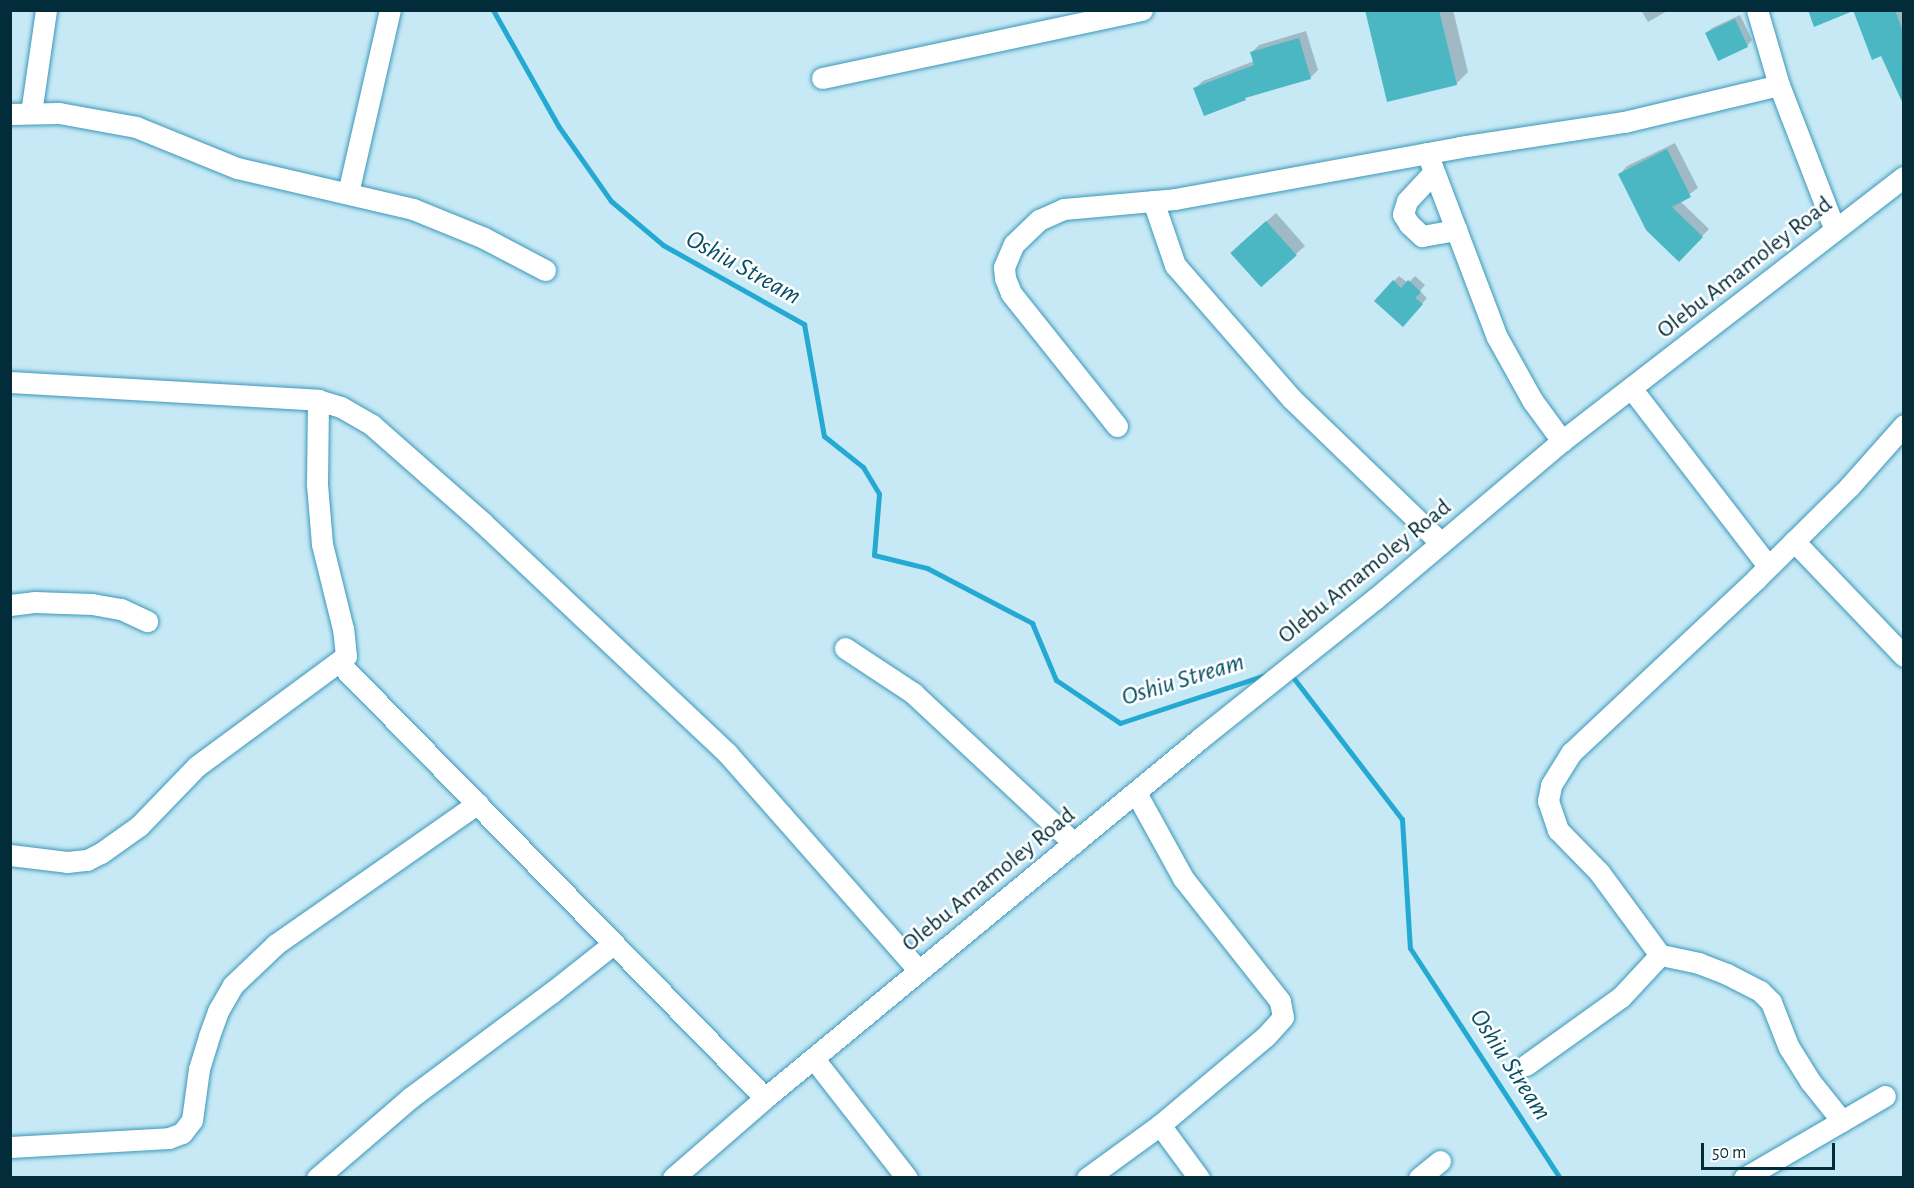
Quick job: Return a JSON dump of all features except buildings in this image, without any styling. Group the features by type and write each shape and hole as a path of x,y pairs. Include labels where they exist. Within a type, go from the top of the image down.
{"street":[{"path":"46,10 21,113 59,113 136,127 237,168 348,193 423,213 484,238 545,270"},
{"path":"348,193 390,10"},
{"path":"822,78 1142,10"},
{"path":"1757,10 1779,85 1835,230"},
{"path":"1117,426 1011,294 1004,267 1014,244 1039,220 1064,209 1153,201 1430,163 1624,122 1779,85"},
{"path":"1430,163 1497,337 1532,400 1562,441"},
{"path":"1430,163 1407,201 1403,214 1422,236 1456,231"},
{"name":"Olebu Amamoley Road","path":"673,1178 919,970 1441,543 1562,441 1903,178"},
{"path":"1153,201 1175,265 1293,399 1441,543"},
{"path":"10,382 318,400 341,407 372,425 727,753 919,970"},
{"path":"1631,388 1768,566"},
{"path":"10,855 67,862 87,860 101,853 139,826 197,766 340,663 347,651 322,544 317,484 318,400"},
{"path":"1842,1121 1810,1081 1789,1047 1772,1002 1760,991 1699,963 1660,955 1599,872 1558,830 1548,801 1551,785 1572,752 1849,487 1904,425"},
{"path":"1794,541 1904,656"},
{"path":"10,605 34,602 92,604 121,609 147,621"},
{"path":"845,648 913,693 1074,843"},
{"path":"340,663 765,1098"},
{"path":"1087,1178 1160,1125 1266,1036 1282,1017 1280,1001 1182,878 1136,793"},
{"path":"10,1147 146,1140 170,1138 182,1133 192,1120 199,1069 209,1036 218,1011 233,985 285,937 478,803"},
{"path":"317,1178 410,1098 613,944"},
{"path":"1526,1065 1621,998 1660,955"},
{"path":"814,1059 907,1178"},
{"path":"1744,1178 1885,1096"},
{"path":"1160,1125 1199,1178"},
{"path":"1419,1178 1440,1161"}],"waterway":[{"name":"Oshiu Stream","path":"493,10 559,127 611,201 663,245 804,324 824,436 863,467 879,494 874,555 927,568 1032,623 1056,680 1120,723 1268,674"},
{"name":"Oshiu Stream","path":"1289,672 1402,819 1410,948 1560,1178"}]}
